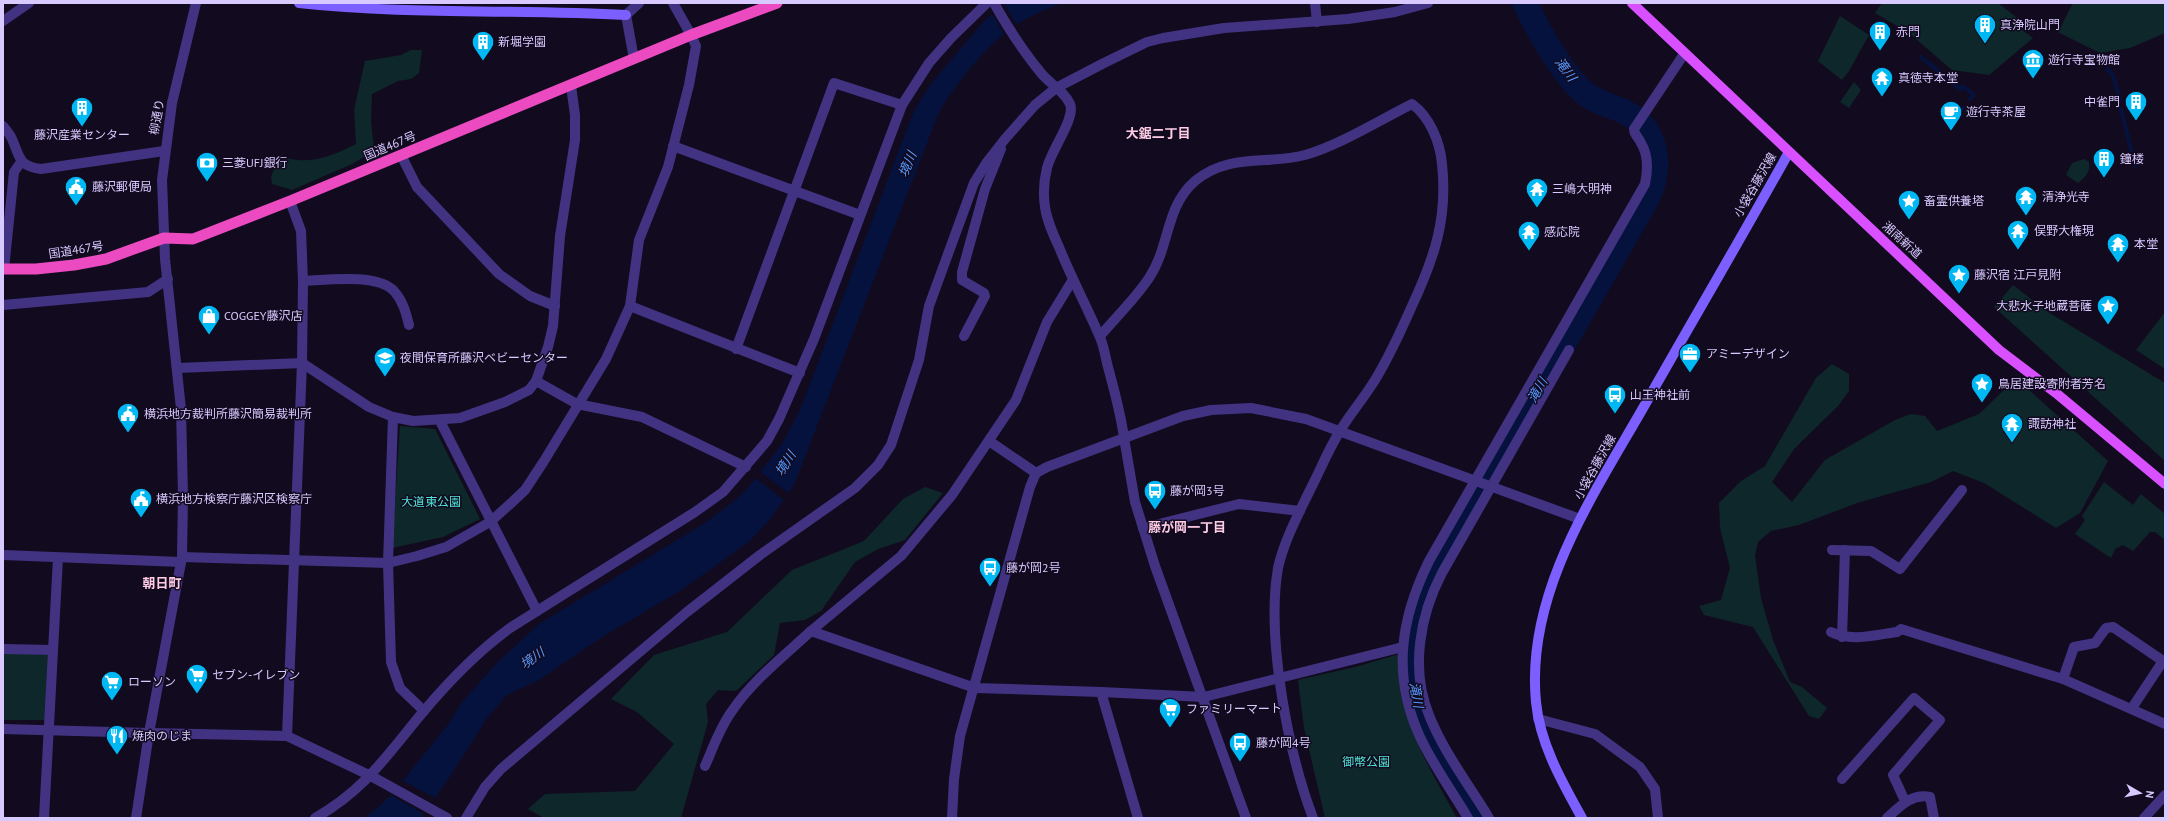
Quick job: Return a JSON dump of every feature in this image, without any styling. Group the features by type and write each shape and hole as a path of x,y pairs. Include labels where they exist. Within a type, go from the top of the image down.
{"highway":[{"name":"国道467号","path":"3,269 36,269 106,259 164,238 193,239 290,201 692,35 777,3"}],"main road":[{"path":"299,3 387,10 562,12 626,15"},
{"name":"湘南新道","path":"1632,3 1684,54 2000,350 2056,393 2165,484"},
{"name":"小袋谷藤沢線","path":"1579,817 1542,738 1538,720 1535,675 1540,633 1555,576 1565,549 1580,519 1789,152"}],"street":[{"path":"3,21 29,3"},
{"name":"柳通り","path":"136,818 149,733 181,560 183,496 178,368 164,238 162,180 164,151 172,103 196,3"},
{"path":"634,59 626,15 639,3"},
{"path":"3,555 58,558 181,560 293,559 388,562 417,556 446,547 490,522 525,490 544,461 577,404 606,359 630,306 640,240 668,166 689,85 696,46 692,35 673,3"},
{"path":"316,818 374,778 424,711 484,648 537,611 695,512 722,492 746,467 767,441 800,373 902,105 929,62 987,3"},
{"path":"994,3 1014,38 1043,75 1067,98 1071,105 1072,114 1070,122 1054,148 1047,168 1044,189 1048,222 1072,281 1100,336 1122,417 1124,438 1134,494 1143,528 1155,566 1204,697 1246,818"},
{"path":"1315,3 1317,22"},
{"path":"466,818 485,787 501,769 687,612 760,555 855,488 878,465 894,438 919,360 929,306 974,183 987,162 1035,105 1056,88 1120,54 1163,38 1224,28 1317,22 1380,14 1428,3"},
{"path":"1489,818 1437,732 1428,714 1422,694 1420,648 1427,609 1433,590 1483,483 1645,184 1648,170 1647,158 1642,144 1634,133 1634,129 1684,54"},
{"path":"736,349 793,190 834,83 902,105"},
{"path":"178,368 302,364 369,407 393,417 413,421 440,421 460,418 505,402 529,390 536,381 548,347 555,306 560,236 576,140 575,115 571,86"},
{"path":"1100,336 1149,278 1158,260 1170,218 1179,199 1194,181 1213,168 1238,162 1286,158 1318,150 1412,104 1419,109 1433,131 1441,154 1444,181 1444,211 1438,241 1430,268 1396,343 1374,381 1339,432 1285,543 1279,567 1275,595 1279,677 1296,764 1314,818"},
{"path":"3,126 12,138 21,162 31,168 41,169 164,151"},
{"path":"964,336 985,296 984,293 962,280 962,272 985,189 1005,139"},
{"path":"673,146 860,215"},
{"path":"401,155 417,187 499,274 530,296 555,306"},
{"path":"3,269 14,172 21,162"},
{"path":"287,736 302,364 303,281 301,231 290,201"},
{"path":"3,305 148,292 168,279"},
{"path":"303,281 362,280 382,283 393,291 402,303 409,325"},
{"path":"705,766 731,712 748,690 811,631 901,556 952,495 1016,400 1047,322 1072,281"},
{"path":"630,306 800,373"},
{"path":"1468,818 1421,738 1412,716 1403,679 1403,648 1406,621 1418,583 1569,350"},
{"path":"536,381 577,404 642,417 746,467"},
{"path":"952,818 957,754 1030,487 1036,473 1047,467 1183,416 1211,410 1238,408 1289,415 1483,483 1580,519"},
{"path":"393,417 388,562 391,662 400,688 424,711"},
{"path":"440,421 490,522 537,611"},
{"path":"989,441 1036,473"},
{"path":"1832,550 1871,551 1900,569 1962,490"},
{"path":"1143,528 1239,504 1300,511"},
{"path":"1842,637 1845,550"},
{"path":"44,818 58,558"},
{"path":"2063,679 2074,648 2095,643 2106,628 2114,627 2163,661 2132,708"},
{"path":"1831,632 1842,637 1866,637 1897,632 1901,629 2063,679 2132,708 2165,724"},
{"path":"811,631 954,683 975,688 1204,697 1279,677 1403,648"},
{"path":"3,649 53,650"},
{"path":"1101,692 1138,818"},
{"path":"1842,779 1914,698 1940,720 1893,774 1905,801"},
{"path":"1538,720 1595,734 1640,767 1655,789 1658,818"},
{"path":"3,729 287,736 374,778 441,816"},
{"path":"1887,818 1905,801 1921,795 1930,798 1934,818"},
{"path":"2144,818 2165,795"}],"green space":[{"path":"1882,3 1998,3 2016,17 2014,24 2033,38 1989,75 1952,70 1909,33 1875,13"},
{"path":"2073,3 2165,3 2165,33 2130,48 2100,53 2058,32"},
{"path":"1840,16 1869,35 1849,71 1842,80 1818,61"},
{"path":"411,50 422,50 419,73 411,79 398,81 372,94 371,121 374,151 352,164 292,190 272,184 271,177 279,156 300,160 319,159 337,153 356,144 354,110 365,61 401,55"},
{"path":"1854,82 1861,90 1849,108 1840,102"},
{"path":"2084,159 2089,162 2089,168 2085,177 2078,183 2066,175 2072,163"},
{"path":"2013,285 2048,312 2165,383 2165,461 1994,307"},
{"path":"2165,312 2165,369 2136,350"},
{"path":"1832,364 1849,374 1849,391 1838,406 1794,449 1772,482 1792,502 1825,460 1895,420 1911,414 1925,416 1937,431 1979,414 2004,390 2019,381 2108,461 2080,513 2056,528 1984,483 1953,471 1931,482 1857,503 1799,525 1771,531 1758,542 1755,556 1761,598 1773,640 1790,682 1802,687 1827,708 1819,719 1809,716 1753,627 1704,615 1699,606 1721,600 1730,568 1720,528 1719,503 1741,481 1765,466 1816,378"},
{"name":"大道東公園","path":"400,426 435,429 480,519 443,537 392,548"},
{"path":"2104,482 2133,505 2141,494 2165,514 2165,540 2155,532 2150,532 2133,551 2123,545 2115,549 2111,558 2075,534 2085,520 2082,516"},
{"path":"925,487 943,493 905,540 878,549 855,562 821,611 805,620 780,623 774,655 736,691 718,690 706,704 708,722 681,818 544,818 528,809 545,794 635,791 674,744 637,712 611,699 654,655 727,632 792,570 864,541 903,499"},
{"path":"3,653 48,655 45,720 3,720"},
{"name":"御幣公園","path":"1399,654 1400,688 1409,722 1423,755 1457,818 1325,818 1304,728 1298,680 1359,666"}],"water":[{"name":"境川","path":"1006,3 1063,3 1024,20 999,38 966,73 939,112 794,485 771,518 750,541 683,589 599,639 539,680 507,695 487,718 451,775 421,818 364,818 391,795 447,726 462,702 497,663 539,624 705,523 734,501 748,488 782,444 800,410 914,111 930,85 985,20"}],"pier":[{"path":"1001,3 1004,3 1018,27 1005,36 991,12"},
{"path":"759,471 790,494 785,501 754,477"},
{"path":"401,780 437,799 426,815 389,794"}],"waterway":[{"name":"滝川","path":"1479,818 1430,738 1418,709 1412,674 1412,656 1417,619 1422,601 1435,568 1648,197 1655,173 1656,161 1650,138 1636,119 1625,112 1595,100 1586,94 1569,76 1560,65 1536,26 1525,3"},
{"path":"1921,57 1960,89 1963,86 1974,95 1970,99"},
{"path":"2107,69 2113,75 2120,101"},
{"path":"1958,114 1963,108"},
{"path":"2121,109 2135,166"}],"place":[{"name":"真浄院山門","path":"1985,44"},
{"name":"赤門","path":"1880,52"},
{"name":"新堀学園","path":"483,62"},
{"name":"遊行寺宝物館","path":"2033,80"},
{"name":"真徳寺本堂","path":"1882,98"},
{"name":"中雀門","path":"2136,122"},
{"name":"藤沢産業センター","path":"82,128"},
{"name":"遊行寺茶屋","path":"1951,132"},
{"name":"鐘楼","path":"2104,178"},
{"name":"三菱UFJ銀行","path":"207,182"},
{"name":"藤沢郵便局","path":"76,206"},
{"name":"三嶋大明神","path":"1537,208"},
{"name":"清浄光寺","path":"2026,216"},
{"name":"畜霊供養塔","path":"1909,220"},
{"name":"俣野大権現","path":"2018,250"},
{"name":"感応院","path":"1529,252"},
{"name":"本堂","path":"2118,264"},
{"name":"藤沢宿 江戸見附","path":"1959,294"},
{"name":"大悲水子地蔵菩薩","path":"2108,326"},
{"name":"COGGEY藤沢店","path":"209,336"},
{"name":"アミーデザイン","path":"1690,374"},
{"name":"夜間保育所藤沢ベビーセンター","path":"385,378"},
{"name":"鳥居建設寄附者芳名","path":"1982,404"},
{"name":"山王神社前","path":"1615,414"},
{"name":"横浜地方裁判所藤沢簡易裁判所","path":"128,434"},
{"name":"諏訪神社","path":"2012,444"},
{"name":"藤が岡3号","path":"1155,510"},
{"name":"横浜地方検察庁藤沢区検察庁","path":"141,518"},
{"name":"藤が岡2号","path":"990,588"},
{"name":"セブン-イレブン","path":"197,694"},
{"name":"ローソン","path":"112,702"},
{"name":"ファミリーマート","path":"1170,728"},
{"name":"焼肉のじま","path":"117,756"},
{"name":"藤が岡4号","path":"1240,762"}],"district":[{"name":"大鋸二丁目","path":"1158,133"},
{"name":"藤が岡一丁目","path":"1187,527"},
{"name":"朝日町","path":"162,583"}]}
